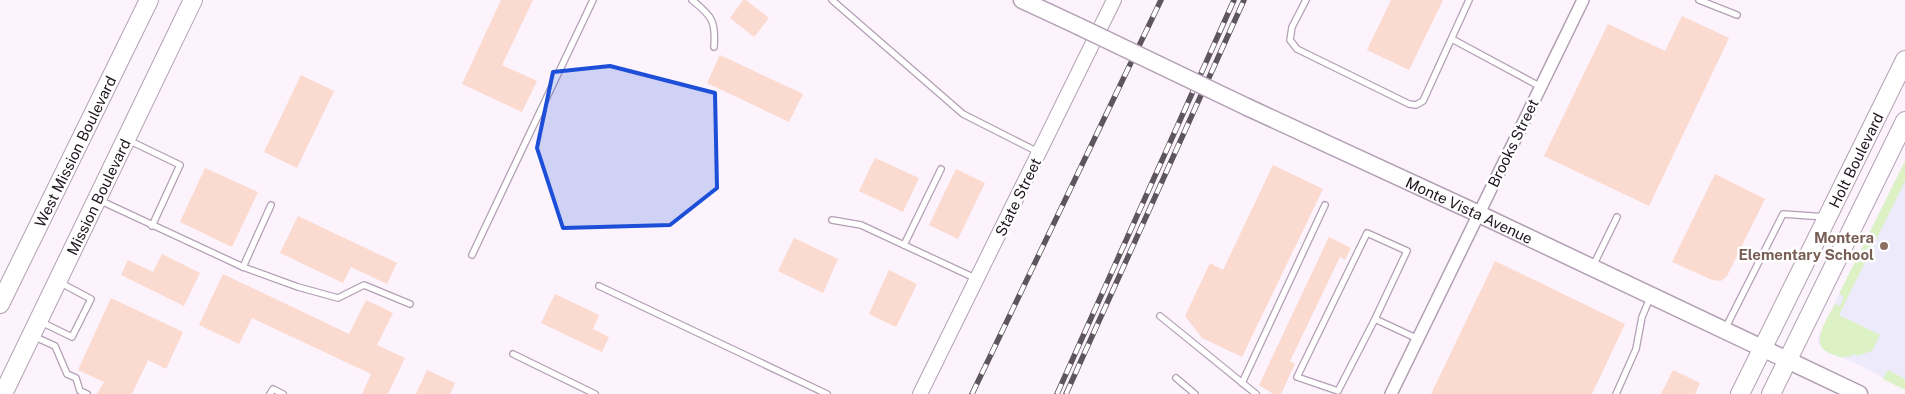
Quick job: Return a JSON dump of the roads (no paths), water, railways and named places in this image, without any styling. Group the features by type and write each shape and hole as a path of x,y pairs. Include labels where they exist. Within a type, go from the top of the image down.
{"main road":[{"name":"West Mission Boulevard","path":"0,304 149,0"},
{"name":"Mission Boulevard","path":"2,394 193,0"},
{"name":"Monte Vista Avenue","path":"1022,0 1859,394"},
{"name":"Holt Boulevard","path":"1740,394 1905,60"},
{"name":"Holt Boulevard","path":"1771,394 1905,121"}],"street":[{"name":"State Street","path":"920,394 1114,0"},
{"name":"Brooks Street","path":"1391,394 1583,0"}],"lane":[{"path":"472,255 593,0"},
{"path":"692,0 707,12 712,20 715,34 714,47"},
{"path":"832,0 963,114 1040,152"},
{"path":"1306,0 1292,27 1290,40 1297,49 1409,104 1416,105 1423,102 1469,0"},
{"path":"1699,0 1737,15"},
{"path":"1452,39 1541,87"},
{"path":"126,139 180,165 152,226"},
{"path":"904,245 941,169"},
{"path":"97,199 243,267 298,287 338,298 364,285 410,304"},
{"path":"243,267 271,205"},
{"path":"1242,383 1325,205"},
{"path":"1725,330 1784,214 1828,217"},
{"path":"1592,268 1618,217"},
{"path":"832,220 861,225 978,279"},
{"path":"1367,233 1406,252 1375,319 1338,391 1297,377 1367,233"},
{"path":"34,328 72,337 91,299 57,281"},
{"path":"599,286 827,394"},
{"path":"1616,394 1636,349 1642,317 1651,296"},
{"path":"1160,316 1256,394"},
{"path":"1375,319 1418,339"},
{"path":"34,328 55,346 67,374 76,378 80,391 87,394"},
{"path":"512,354 595,394"},
{"path":"1176,378 1195,394"},
{"path":"270,394 272,389 282,394"}],"railway":[{"path":"972,394 1161,0"},
{"path":"1057,394 1234,0"},
{"path":"1066,394 1244,0"}],"place":[{"name":"Montera Elementary School","path":"1884,246"}]}
